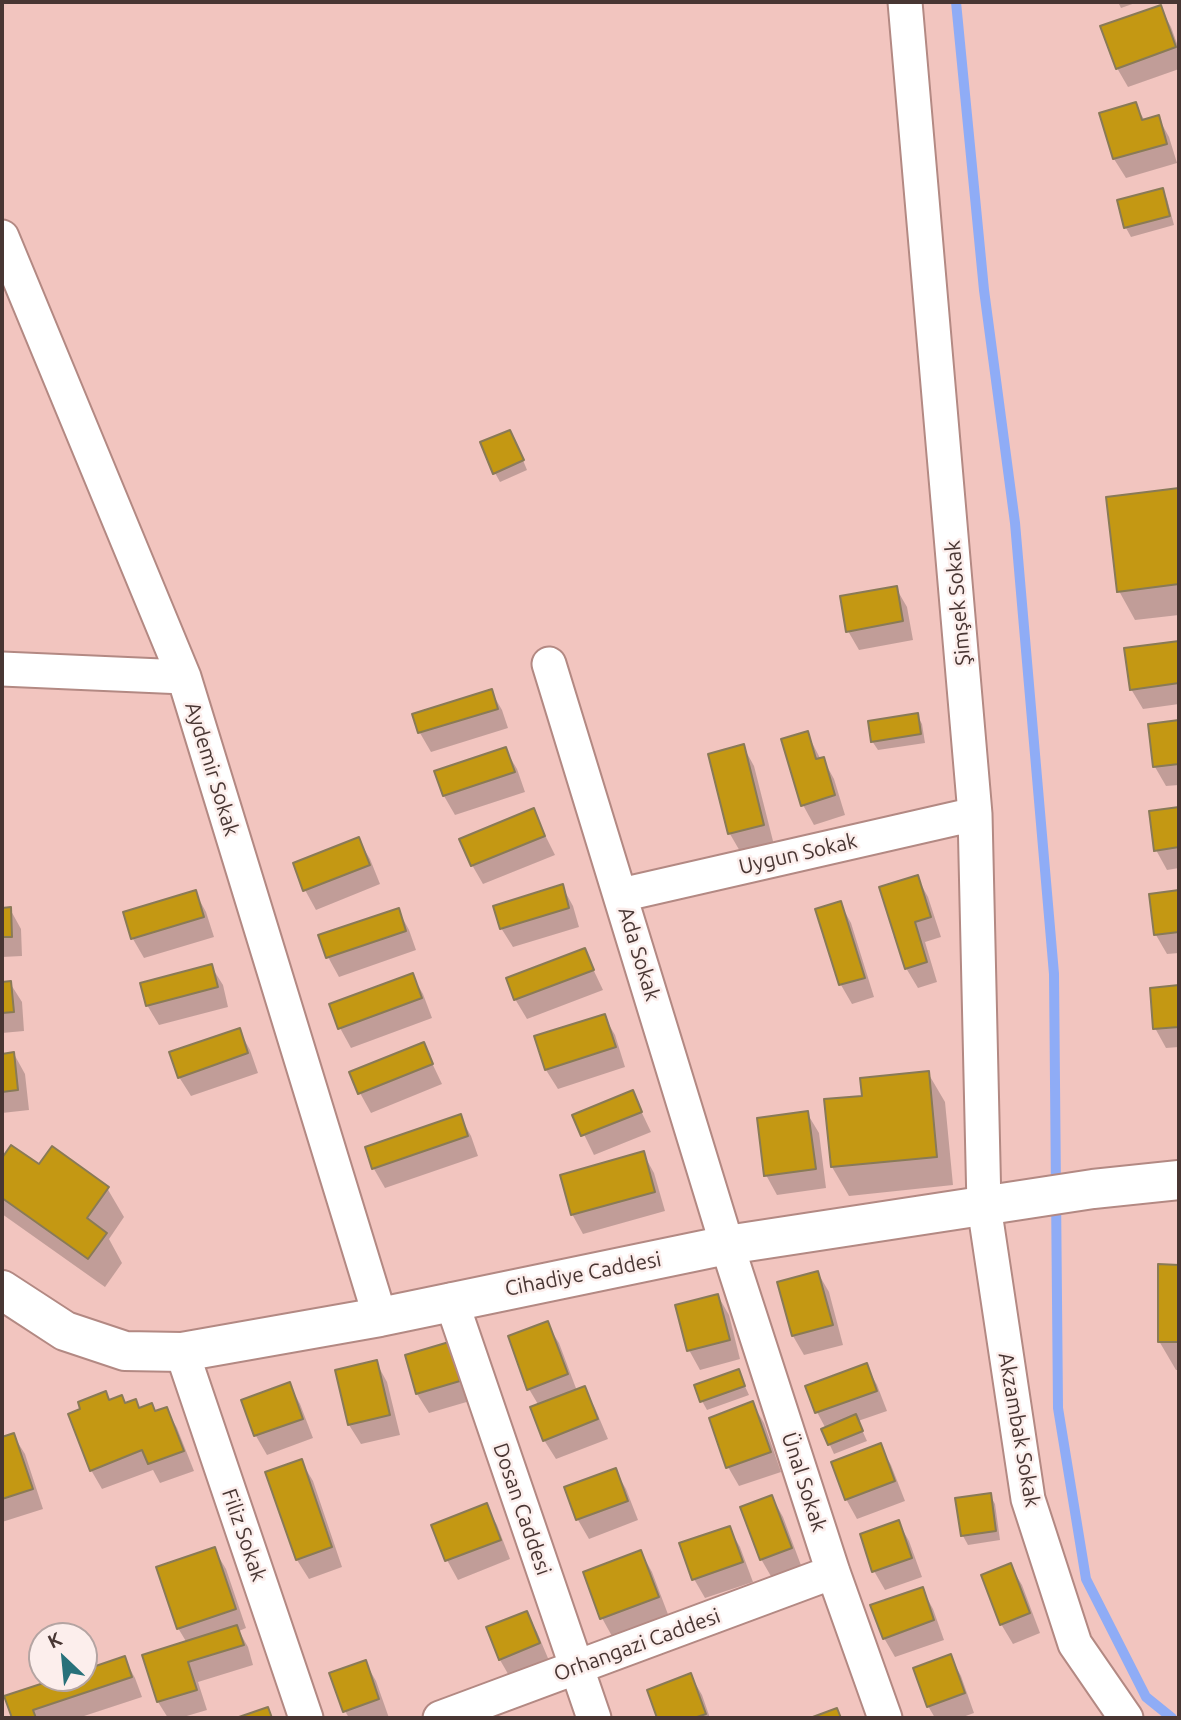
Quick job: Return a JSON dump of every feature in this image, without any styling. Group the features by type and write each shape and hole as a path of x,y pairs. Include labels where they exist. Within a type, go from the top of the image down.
{"street":[{"name":"Şimşek Sokak","path":"905,2 975,814 996,1204"},
{"name":"Aydemir Sokak","path":"2,237 184,677 380,1317"},
{"name":"Ada Sokak","path":"548,664 727,1245"},
{"path":"2,669 184,677"},
{"name":"Uygun Sokak","path":"621,895 975,814"},
{"name":"Cihadiye Caddesi","path":"2,1290 65,1331 125,1351 182,1352 380,1317 451,1300 727,1245 1093,1189 1179,1180"},
{"name":"Akzambak Sokak","path":"996,1204 1028,1499 1075,1644 1126,1718"},
{"name":"Ünal Sokak","path":"727,1245 833,1572 885,1718"},
{"name":"Dosan Caddesi","path":"451,1300 594,1718"},
{"name":"Filiz Sokak","path":"182,1352 306,1718"},
{"name":"Orhangazi Caddesi","path":"440,1718 833,1572"}],"building":[{"path":"1161,5 1176,47 1116,69 1100,26"},
{"path":"1136,102 1142,120 1159,115 1167,144 1113,159 1099,113"},
{"path":"1163,188 1170,216 1124,228 1117,200"},
{"path":"510,430 524,460 493,474 480,442"},
{"path":"1179,488 1179,584 1117,592 1106,497"},
{"path":"897,586 903,621 846,632 840,596"},
{"path":"1179,641 1179,683 1130,690 1124,648"},
{"path":"492,689 498,709 418,733 412,714"},
{"path":"918,713 921,734 871,742 868,721"},
{"path":"1179,720 1179,764 1153,767 1148,724"},
{"path":"808,731 816,759 824,757 835,795 801,806 781,739"},
{"path":"744,744 764,825 728,834 708,754"},
{"path":"506,747 515,772 443,796 434,771"},
{"path":"1179,807 1179,847 1154,851 1149,811"},
{"path":"534,808 545,836 471,866 459,839"},
{"path":"359,837 370,865 303,891 293,863"},
{"path":"918,875 931,917 915,922 927,962 905,969 879,887"},
{"path":"563,884 569,908 500,929 493,906"},
{"path":"196,890 204,917 131,939 123,912"},
{"path":"1179,890 1179,932 1154,935 1149,894"},
{"path":"841,901 865,978 839,985 815,909"},
{"path":"11,907 12,937 2,937 2,908"},
{"path":"399,908 406,931 326,958 318,935"},
{"path":"585,948 594,970 514,1000 506,978"},
{"path":"212,964 218,987 146,1006 140,983"},
{"path":"413,973 422,998 338,1029 329,1004"},
{"path":"11,981 14,1012 2,1013 2,982"},
{"path":"1179,985 1179,1027 1153,1029 1150,988"},
{"path":"605,1014 616,1047 545,1070 534,1036"},
{"path":"240,1028 248,1053 178,1078 169,1052"},
{"path":"424,1042 433,1064 358,1094 349,1072"},
{"path":"14,1052 18,1090 2,1092 2,1054"},
{"path":"929,1071 937,1157 831,1167 824,1099 862,1096 860,1078"},
{"path":"633,1090 642,1112 581,1136 572,1115"},
{"path":"808,1111 816,1169 764,1176 757,1118"},
{"path":"461,1114 468,1136 372,1169 365,1147"},
{"path":"11,1145 39,1164 52,1146 109,1187 87,1218 107,1233 88,1259 2,1198 2,1158"},
{"path":"644,1151 655,1192 571,1215 560,1175"},
{"path":"1158,1264 1179,1265 1179,1342 1158,1342"},
{"path":"818,1271 833,1325 792,1336 777,1282"},
{"path":"718,1294 730,1340 687,1351 675,1305"},
{"path":"548,1321 568,1374 527,1390 508,1336"},
{"path":"449,1342 460,1381 416,1394 405,1355"},
{"path":"377,1360 390,1415 348,1425 335,1370"},
{"path":"867,1363 877,1391 815,1413 805,1386"},
{"path":"739,1369 745,1386 700,1402 694,1385"},
{"path":"290,1382 303,1419 254,1436 241,1400"},
{"path":"585,1386 598,1419 543,1441 530,1407"},
{"path":"106,1391 109,1400 122,1395 125,1403 136,1399 139,1408 152,1403 155,1411 167,1407 184,1451 148,1464 142,1450 90,1471 68,1414 80,1409 78,1402"},
{"path":"753,1401 771,1452 726,1468 709,1418"},
{"path":"856,1414 863,1431 828,1445 821,1429"},
{"path":"14,1433 33,1489 2,1499 2,1437"},
{"path":"881,1443 895,1481 845,1500 831,1462"},
{"path":"302,1459 332,1547 296,1560 265,1472"},
{"path":"616,1468 628,1501 576,1520 564,1487"},
{"path":"991,1493 996,1531 961,1536 955,1498"},
{"path":"772,1495 792,1548 760,1560 740,1507"},
{"path":"487,1503 501,1540 445,1561 431,1525"},
{"path":"899,1520 912,1558 872,1572 860,1534"},
{"path":"730,1526 743,1562 692,1580 679,1543"},
{"path":"215,1547 236,1609 177,1629 156,1567"},
{"path":"641,1550 659,1597 600,1619 583,1572"},
{"path":"1011,1563 1030,1613 1000,1625 981,1575"},
{"path":"923,1587 934,1620 883,1639 870,1605"},
{"path":"527,1611 540,1643 499,1660 486,1627"},
{"path":"237,1625 244,1645 188,1662 197,1690 157,1702 142,1655"},
{"path":"951,1654 965,1693 927,1707 913,1668"},
{"path":"125,1656 132,1677 98,1688 98,1665"},
{"path":"366,1660 379,1699 343,1712 329,1673"},
{"path":"691,1673 706,1714 694,1718 657,1718 647,1690"},
{"path":"28,1688 28,1692 87,1692 33,1710 36,1718 12,1718 4,1696"},
{"path":"268,1707 272,1718 236,1718"},
{"path":"837,1708 841,1718 810,1718"}],"waterway":[{"path":"956,2 984,290 1015,523 1054,974 1058,1408 1086,1579 1146,1697 1172,1718"}]}
